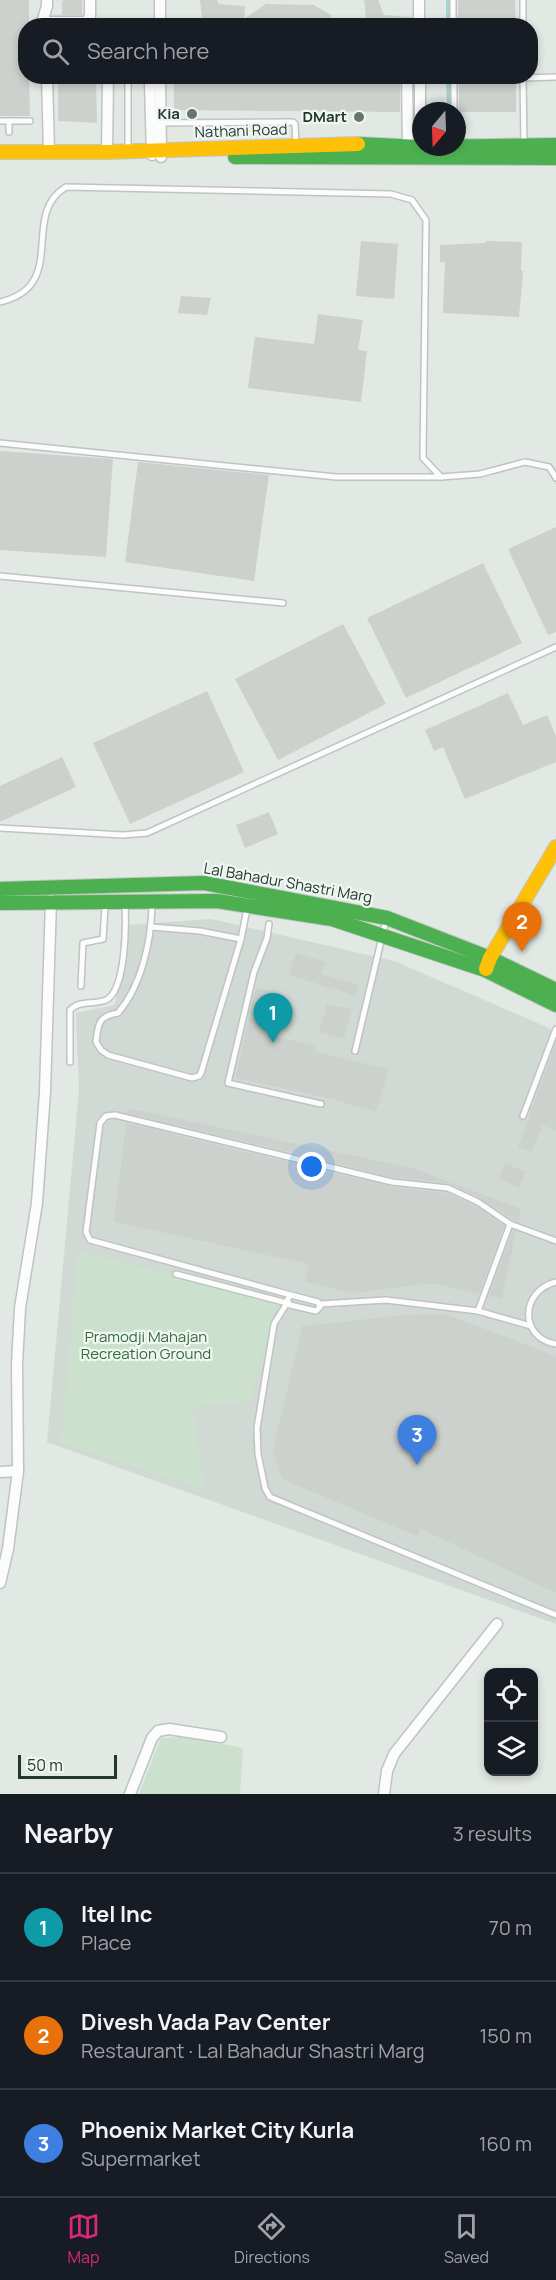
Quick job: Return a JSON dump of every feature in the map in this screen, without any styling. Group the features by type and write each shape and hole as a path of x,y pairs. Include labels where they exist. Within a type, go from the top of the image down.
{"main road":[{"name":"Nathani Road","path":"0,159 296,151 353,144 412,153"},
{"path":"353,144 353,159"},
{"name":"Nathani Road","path":"524,152 556,145"},
{"name":"Nathani Road","path":"466,150 524,152 556,158"},
{"name":"Nathani Road","path":"296,151 353,159 412,153"},
{"name":"Nathani Road","path":"0,152 107,152 128,155"},
{"path":"487,964 556,847"},
{"path":"204,883 206,901"},
{"name":"Lal Bahadur Shastri Marg","path":"0,903 105,886 204,883 387,918 487,964 556,990"},
{"name":"Lal Bahadur Shastri Marg","path":"0,889 105,901 206,901 248,906 271,917 332,919 382,936 487,964 556,1005"}],"street":[{"path":"44,18 47,0"},
{"path":"89,18 90,0"},
{"path":"160,0 160,18"},
{"path":"419,0 419,18"},
{"path":"42,84 46,152"},
{"path":"46,152 47,84"},
{"path":"107,152 108,84"},
{"path":"150,84 156,154"},
{"path":"156,154 160,123 160,84"},
{"path":"408,84 412,131"},
{"path":"418,102 419,84"},
{"path":"0,1583 8,1549 18,1471 16,1409 20,1319 37,1203 45,1092 50,894"},
{"path":"0,1472 18,1471"},
{"path":"384,1794 387,1771 394,1754 497,1624"},
{"path":"130,1794 152,1738 158,1731 169,1729 221,1737"}],"lane":[{"path":"453,0 453,18"},
{"path":"523,0 523,18"},
{"path":"538,77 556,77"},
{"path":"128,84 128,155"},
{"path":"454,84 454,102"},
{"path":"524,84 524,152"},
{"path":"0,121 30,121"},
{"path":"9,121 9,132"},
{"path":"160,123 293,122 296,151"},
{"path":"0,302 24,292 36,277 42,256 46,209 58,192 66,187 391,194 412,200 426,220 423,458 441,477"},
{"path":"0,443 336,477 441,477 480,474 525,462 549,467 556,478"},
{"path":"0,576 283,603"},
{"path":"0,828 123,835 147,833 556,647"},
{"path":"81,986 83,943 100,940 105,936 105,886"},
{"path":"70,1062 70,1010 79,1004 106,1000 111,996 115,987 123,963 125,901"},
{"path":"152,901 151,927 136,983 118,1013 106,1015 101,1020 96,1041 101,1050 108,1055 192,1078 199,1076 201,1072 241,939 248,906"},
{"path":"271,917 267,938 254,972 228,1083 321,1104"},
{"path":"355,1051 387,918"},
{"path":"151,927 200,931 241,939"},
{"path":"523,1116 556,1029"},
{"path":"531,1326 478,1311 386,1300 320,1304 90,1240 86,1232 100,1123 106,1116 115,1115 392,1182 448,1188 478,1202 510,1224 556,1241"},
{"path":"478,1311 510,1224"},
{"path":"176,1274 316,1311 320,1304"},
{"path":"556,1282 547,1284 534,1295 529,1305 528,1316 531,1326 544,1341 556,1344"},
{"path":"291,1295 274,1324 256,1428 258,1454 265,1488 270,1497 556,1615"}],"shaded area":[{"path":"211,919 394,961 556,1031 556,1624 47,1442 79,1090 76,1013 115,1005 127,925"}],"green space":[{"name":"Pramodji Mahajan Recreation Ground","path":"78,1251 278,1300 249,1401 193,1407 204,1490 61,1443"},
{"path":"188,1737 243,1748 240,1794 139,1794 161,1738"}],"building":[{"path":"0,0 29,0 29,18 18,18 18,84 29,84 30,116 0,116"},
{"path":"82,0 82,15 62,15 62,1"},
{"path":"200,0 217,0 219,4 245,6 244,18 202,18"},
{"path":"364,0 378,0 384,15 411,17 411,18 366,18"},
{"path":"458,0 515,0 516,18 458,18"},
{"path":"266,4 314,5 331,15 331,18 245,18"},
{"path":"58,84 96,84 97,123 58,121"},
{"path":"174,84 400,84 400,112 174,110"},
{"path":"459,84 516,84 516,112 466,112 466,102 459,102"},
{"path":"361,241 398,244 394,299 356,296"},
{"path":"486,241 522,242 521,271 523,271 519,317 443,313 445,262 440,262 440,245 486,243"},
{"path":"181,296 211,298 207,315 178,313"},
{"path":"318,314 363,320 358,350 367,351 361,402 248,388 255,337 314,344"},
{"path":"0,451 113,459 106,557 0,550"},
{"path":"138,462 269,475 254,581 125,562"},
{"path":"556,527 556,632 548,635 508,549"},
{"path":"483,563 522,643 406,698 367,618"},
{"path":"343,624 386,704 278,760 235,679"},
{"path":"207,691 244,772 130,824 93,743"},
{"path":"508,693 523,725 547,715 556,736 556,762 465,799 443,747 434,751 425,730"},
{"path":"62,757 76,787 0,822 0,786"},
{"path":"269,812 278,834 245,848 236,825"},
{"path":"296,953 325,962 321,974 359,985 356,996 289,975"},
{"path":"256,988 275,992 265,1034 316,1046 315,1052 389,1069 376,1112 332,1099 235,1078"},
{"path":"327,1004 352,1009 344,1039 319,1032"},
{"path":"556,1043 556,1131 542,1125 532,1152 518,1147"},
{"path":"127,1108 412,1168 521,1209 518,1222 480,1198 449,1183 393,1177 127,1113"},
{"path":"126,1123 391,1187 447,1193 476,1206 504,1226 479,1294 432,1283 354,1293 305,1282 309,1264 114,1222"},
{"path":"505,1163 525,1172 519,1188 499,1179"},
{"path":"513,1230 516,1231 502,1299 489,1296"},
{"path":"445,1314 556,1356 556,1593 421,1529 417,1536 282,1479 273,1451 302,1326 404,1315"}],"waterway":[{"path":"448,0 448,18"},
{"path":"448,84 449,102"}],"traffic: fast":[{"path":"358,144 419,147 556,145"},
{"path":"235,157 556,158"},
{"path":"0,889 204,883 387,918 490,958 556,990"},
{"path":"0,903 217,901 332,919 485,970 556,1005"}],"traffic: slow":[{"path":"0,152 107,152 358,144"},
{"path":"486,969 490,958 556,847"}],"place":[{"name":"Kia","path":"192,114"},
{"name":"DMart","path":"359,117"},
{"name":"Divesh Vada Pav Center","path":"522,952"},
{"name":"Itel Inc","path":"273,1043"},
{"name":"Phoenix Market City Kurla","path":"417,1465"}]}
